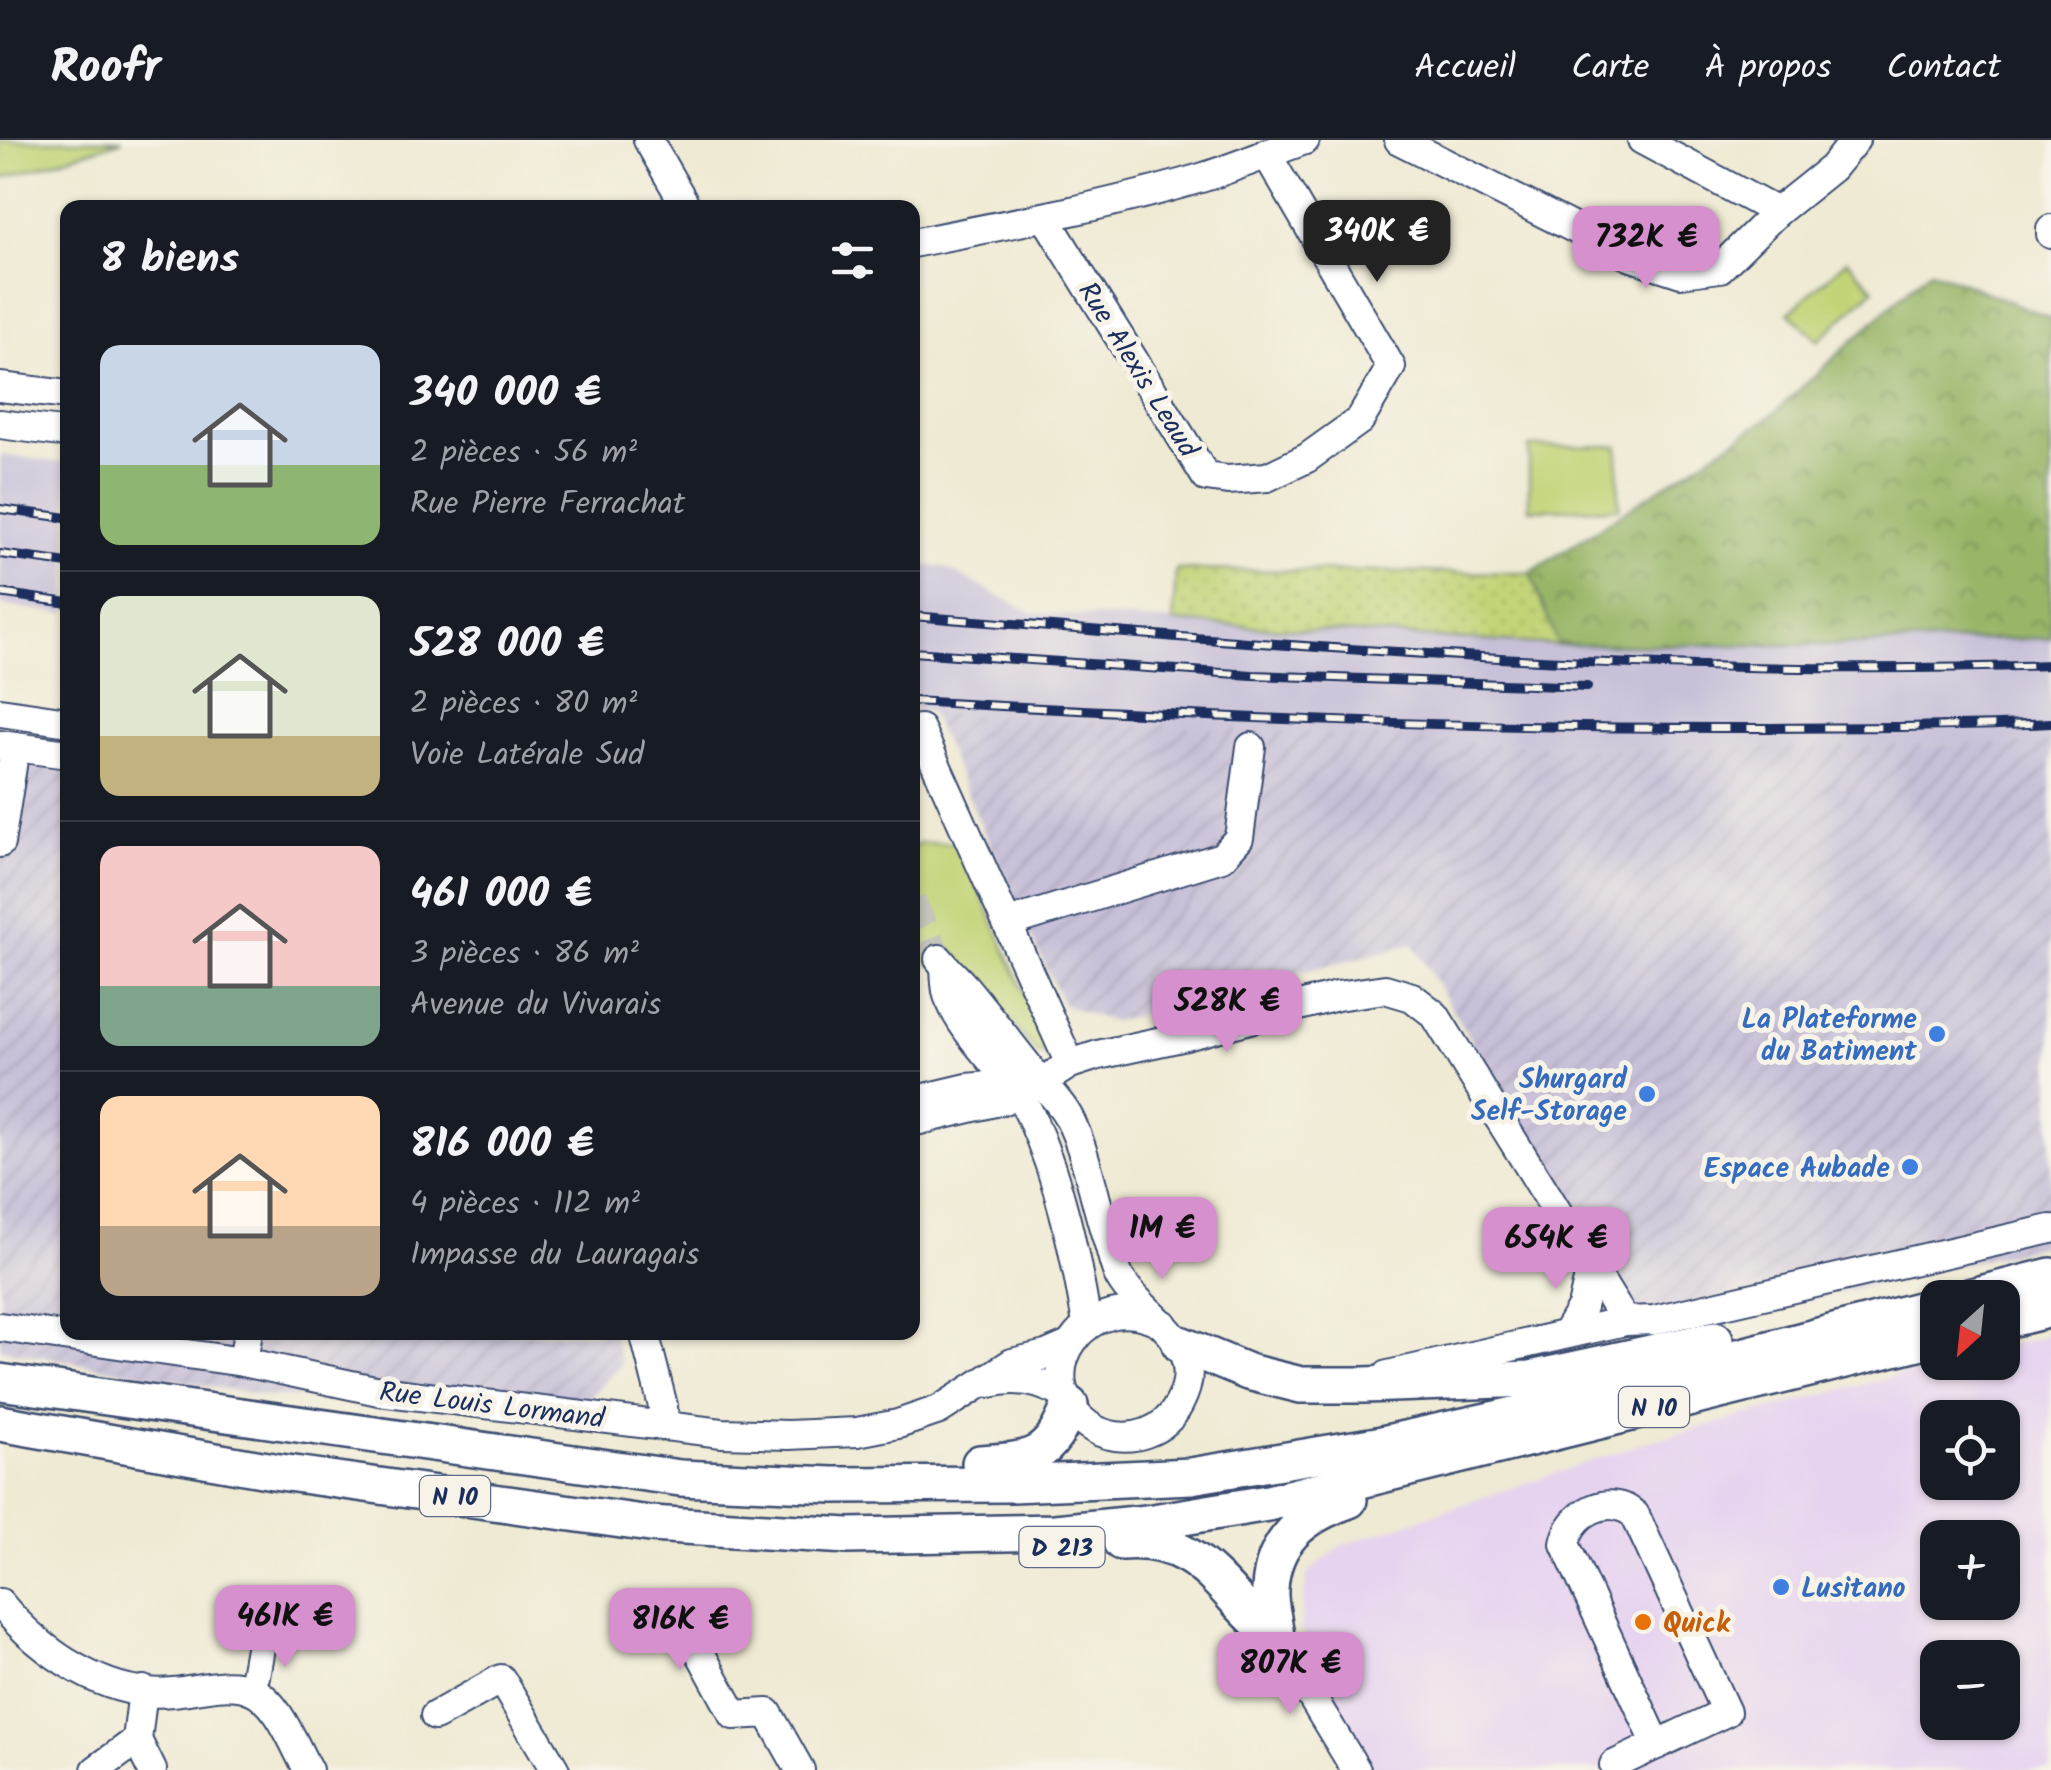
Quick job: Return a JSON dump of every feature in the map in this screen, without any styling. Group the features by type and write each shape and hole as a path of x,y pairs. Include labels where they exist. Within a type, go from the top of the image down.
{"main road":[{"path":"2020,1284 2051,1276"},
{"path":"2020,1316 2051,1308"},
{"name":"N 10","path":"0,1382 680,1478 834,1485 1012,1484 1191,1476 1378,1446 1523,1413 1920,1309"},
{"path":"1171,1334 1248,1372 1302,1384 1364,1385 1530,1379 1780,1325 1818,1335"},
{"name":"N 10","path":"0,1423 272,1471 650,1524 848,1536 1056,1532 1147,1523 1268,1503 1920,1341"},
{"path":"834,1485 858,1470 1024,1461 1041,1454 1054,1440 1068,1401"},
{"path":"0,1444 70,1452 96,1438"},
{"name":"D 213","path":"1276,1638 1269,1594 1276,1560 1290,1534 1314,1514 1359,1497 1370,1478"},
{"name":"D 213","path":"815,1533 847,1552 1028,1550 1138,1541 1164,1544 1203,1565 1244,1605 1258,1625 1276,1638"}],"street":[{"path":"648,140 683,200"},
{"path":"920,241 1044,217 1207,176 1304,140"},
{"path":"1399,140 1629,256 1681,272 1720,268 1777,212 1832,168 1856,140"},
{"path":"1642,140 1777,212"},
{"name":"Rue Alexis Leaud","path":"1044,217 1206,478 1267,477 1307,458 1360,420 1391,366 1266,153"},
{"path":"0,387 60,394"},
{"path":"0,424 60,431"},
{"path":"0,712 60,721"},
{"path":"920,729 1070,1064"},
{"path":"0,843 8,746 60,753"},
{"path":"1008,923 1222,857 1240,838 1251,747"},
{"path":"942,963 948,996 983,1054 1026,1088 1066,1112 1120,1278"},
{"path":"920,1120 1026,1088 1070,1064 1337,996 1385,989 1412,997 1435,1015 1625,1322"},
{"path":"920,1099 967,1088 1026,1088"},
{"path":"1026,1088 1050,1119 1083,1211 1120,1278 1171,1334 1187,1371 1183,1398 1176,1411 1156,1430 1129,1437 1101,1433 1089,1426 1068,1401 1062,1379 1078,1335 1076,1259 1069,1224 1032,1119 1026,1088"},
{"path":"1364,1385 1395,1372 1625,1322 1654,1320 2051,1229"},
{"path":"1566,1334 1582,1307 1591,1267"},
{"path":"1078,1335 1111,1313 1125,1312 1138,1313 1171,1334"},
{"name":"Rue Louis Lormand","path":"0,1327 60,1336"},
{"name":"Rue Louis Lormand","path":"90,1340 243,1362 380,1390 722,1433 788,1435 857,1432 939,1410 1012,1363 1046,1355 1078,1335"},
{"path":"243,1362 247,1340"},
{"path":"646,1340 663,1406 664,1426"},
{"name":"Rue Louis Lormand","path":"978,1385 1029,1380 1050,1386 1068,1401"},
{"path":"1616,1770 1614,1765 1658,1745 1726,1712 1634,1515 1626,1507 1602,1506 1577,1518 1568,1529 1565,1544 1658,1745"},
{"path":"0,1604 26,1633 56,1657 90,1675 169,1693 231,1685 248,1688 269,1704 308,1770"},
{"path":"675,1606 734,1715 768,1712 800,1770"},
{"path":"248,1688 255,1676 262,1632"},
{"name":"D 213","path":"1276,1638 1356,1770"},
{"path":"436,1716 501,1679 555,1770"},
{"path":"143,1690 136,1740 152,1770"},
{"path":"96,1770 136,1740"}],"shaded area":[{"path":"0,455 60,462 60,613 0,605"},
{"path":"920,565 944,567 1032,613 1558,645 1838,645 2051,638 2051,743 1595,749 920,711"},
{"path":"930,712 1595,749 2051,743 2051,1243 1648,1337 1413,944 1112,1022 1063,1005"},
{"path":"0,760 60,770 60,1340 615,1340 621,1365 588,1399 270,1397 0,1349"},
{"path":"2051,1334 2051,1770 1373,1770 1300,1628 1307,1574 1340,1546 1647,1442 1920,1369 1920,1380 2020,1380 2020,1342"}],"green space":[{"path":"0,140 123,140 0,179"},
{"path":"1847,260 1874,289 1818,341 1789,312"},
{"path":"1930,270 2051,318 2051,638 1838,645 1558,645 1530,573 1771,416"},
{"path":"1618,446 1619,508 1529,509 1529,447"},
{"path":"1176,570 1530,573 1558,645 1173,622"},
{"path":"920,843 959,843 1051,1054 1037,1053 951,950 920,968"}],"tunnel":[{"path":"920,918 939,959"}],"railway":[{"path":"0,509 60,517"},
{"path":"0,554 60,562"},
{"path":"0,593 60,602"},
{"path":"920,617 1339,648 1624,664 1909,668 2051,665"},
{"path":"920,653 1252,675 1587,687"},
{"path":"920,701 1439,724 1650,728 2051,723"}],"place":[{"name":"La Plateforme du Batiment","path":"1937,1034"},
{"name":"Shurgard Self-Storage","path":"1647,1094"},
{"name":"Espace Aubade","path":"1910,1167"},
{"name":"Lusitano","path":"1781,1587"},
{"name":"Quick","path":"1643,1622"}]}
